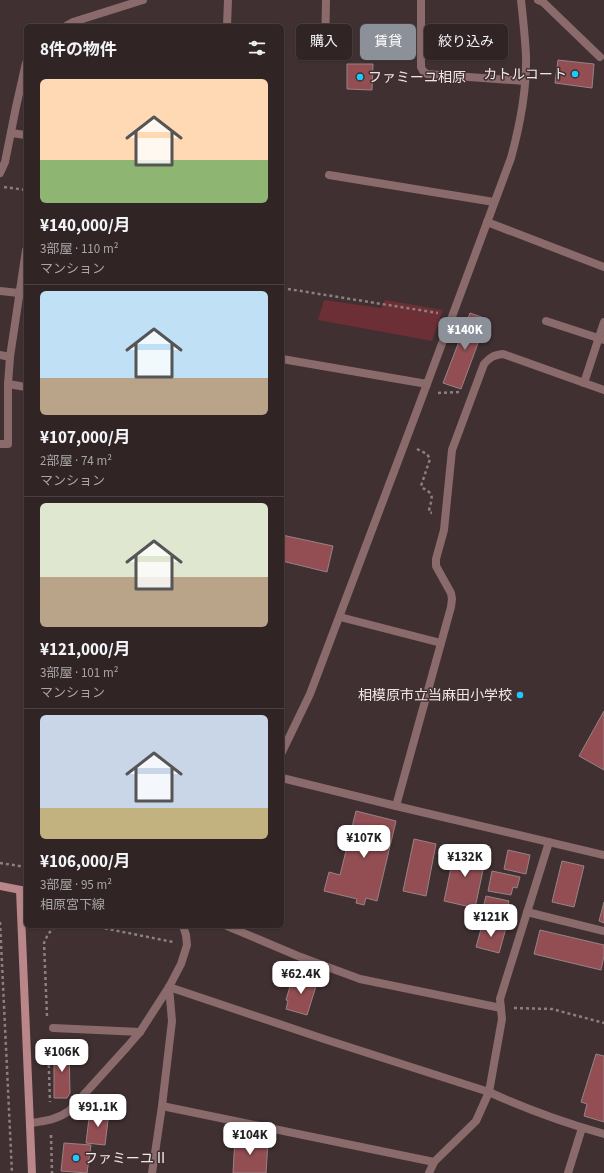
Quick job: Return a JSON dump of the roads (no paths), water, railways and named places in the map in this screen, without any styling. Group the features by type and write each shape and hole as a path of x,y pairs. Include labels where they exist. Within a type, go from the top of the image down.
{"street":[{"path":"70,24 143,0"},
{"path":"227,24 228,0"},
{"path":"326,0 326,24"},
{"path":"421,0 421,67 423,71 427,74 525,81"},
{"path":"284,748 310,694 340,617 511,158 521,116 525,81 526,55 521,0"},
{"path":"538,0 543,2 600,56"},
{"path":"0,173 5,162 24,72"},
{"path":"11,133 24,135"},
{"path":"329,174 494,202"},
{"path":"487,222 604,267"},
{"path":"0,444 8,444 8,384 10,357 24,262"},
{"path":"0,291 19,293"},
{"path":"546,321 601,339"},
{"path":"584,383 601,339 604,322"},
{"path":"396,806 452,599 451,593 436,566 436,559 444,530 452,450 484,364 489,358 503,354 604,390"},
{"path":"0,356 10,357"},
{"path":"284,359 427,384"},
{"path":"8,384 24,387"},
{"path":"340,617 441,643"},
{"path":"284,778 604,855"},
{"path":"429,1173 434,1162 476,1121 489,1092 502,1019 500,999 549,842"},
{"path":"0,886 23,890 24,923"},
{"path":"527,912 604,931"},
{"path":"24,928 32,1173"},
{"path":"30,1123 50,1121 69,1112 123,1053 140,1032 169,987 181,964 187,945 184,928"},
{"path":"232,928 298,956 360,979 501,1008"},
{"path":"169,987 489,1092 512,1103 582,1128 604,1134"},
{"path":"152,1173 162,1106 172,1020 169,987"},
{"path":"54,1028 140,1032"},
{"path":"162,1106 434,1162"},
{"path":"568,1173 582,1128"}],"place":[{"name":"カトルコート","path":"575,74"},
{"name":"ファミーユ相原","path":"360,77"},
{"name":"相模原市立当麻田小学校","path":"520,695"},
{"name":"ファミーユⅡ","path":"76,1158"}]}
